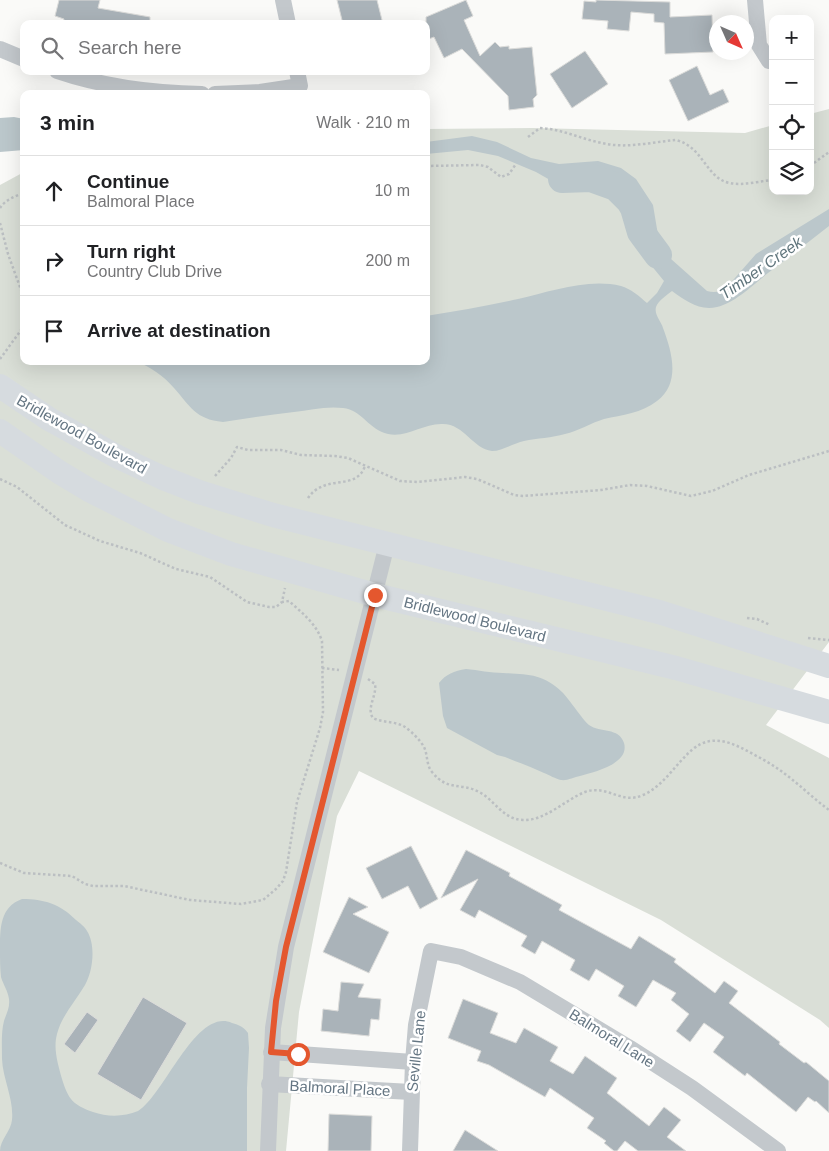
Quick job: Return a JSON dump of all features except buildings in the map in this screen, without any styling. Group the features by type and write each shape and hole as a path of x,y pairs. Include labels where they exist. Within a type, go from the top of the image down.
{"main road":[{"name":"Bridlewood Boulevard","path":"0,386 49,419 118,457 162,478 240,505 659,612 829,666"},
{"name":"Bridlewood Boulevard","path":"0,431 59,472 89,490 168,530 231,554 375,595 676,668 829,712"}],"street":[{"path":"283,0 287,20"},
{"path":"756,0 759,44 769,61"},
{"path":"0,49 20,57"},
{"path":"72,75 118,87 141,90"},
{"path":"273,90 300,86 298,75"},
{"path":"268,1151 271,1052 275,1010 286,947 387,544"},
{"name":"Seville Lane","path":"410,1151 416,1025 432,951"},
{"name":"Balmoral Lane","path":"432,951 460,957 520,982 630,1048 692,1088 778,1151"},
{"name":"Balmoral Place","path":"271,1052 413,1062"},
{"name":"Balmoral Place","path":"269,1084 412,1092"}],"path":[{"path":"528,137 540,128 565,132 601,143 616,145 676,140 694,149 714,174 727,183 744,184 769,181"},
{"path":"814,163 829,152"},
{"path":"430,166 480,165 488,167 502,177 509,174 516,164"},
{"path":"1,206 20,194"},
{"path":"0,224 20,287"},
{"path":"0,359 20,332"},
{"path":"213,479 231,458 237,447 248,450 274,449 302,455 348,458 400,481 418,482 466,477 477,479 514,495 529,496 601,490 630,485 647,486 691,496 712,491 749,475 829,452"},
{"path":"308,498 320,486 350,482 363,472 365,466"},
{"path":"0,479 17,487 64,524 100,541 140,553 176,569 210,577 241,598 252,603 276,606 282,602 289,601 308,618 319,632 322,641 323,712 320,728 297,802 286,872 283,881 263,900 241,904 190,900 124,886 93,886 85,884 72,876 24,873 0,863"},
{"path":"282,602 286,586"},
{"path":"322,668 355,674 371,680 375,684 376,689 370,716 405,727 424,747 429,769 434,774 448,785 477,791 485,795 505,814 513,818 522,820 540,816 571,799 595,789 632,799 641,796 651,792 693,749 711,740 727,742 766,761 786,774 829,810"}],"shaded area":[{"path":"829,109 829,642 766,725 829,758 829,1028 820,1020 661,920 359,771 337,816 299,1012 286,1151 0,1151 0,185 20,174 20,365 430,365 430,129 533,128 745,133 769,126 769,195 814,195 814,113"}],"water":[{"path":"0,118 20,118 20,150 0,152"},
{"path":"472,136 497,142 531,158 559,164 598,161 621,168 636,179 653,205 659,241 664,250 671,259 707,291 717,292 727,287 756,254 829,209 829,226 731,302 717,307 704,308 688,302 672,291 661,300 656,307 656,313 669,347 672,376 665,394 657,401 632,413 604,419 570,433 524,441 496,451 479,446 463,432 450,425 436,424 402,434 388,434 376,429 355,412 343,408 318,408 223,422 214,420 194,411 166,380 144,365 430,365 430,315 495,304 582,285 608,284 621,286 632,291 647,303 657,293 664,281 637,248 636,237 639,221 637,207 632,196 622,188 603,180 557,184 536,172 498,156 468,150 430,154 430,141"},
{"path":"466,669 542,678 562,692 589,725 614,732 622,738 624,750 622,756 610,766 561,780 497,755 447,728 443,716 439,683 451,673"},
{"path":"22,899 45,901 58,906 85,928 92,943 92,965 88,979 62,1021 56,1040 56,1056 60,1073 64,1086 72,1100 86,1109 104,1115 115,1116 138,1111 159,1089 193,1040 206,1028 219,1022 232,1023 241,1026 248,1033 247,1151 0,1151 0,1147 10,1128 12,1112 2,1059 2,1030 9,1002 8,993 1,977 0,934 5,913 9,907"}],"waterway":[{"name":"Timber Creek","path":"562,179 591,178 616,187 630,201 641,232 658,255"}],"route":[{"path":"298,1054 271,1052 281,974 286,947 375,595"}]}
